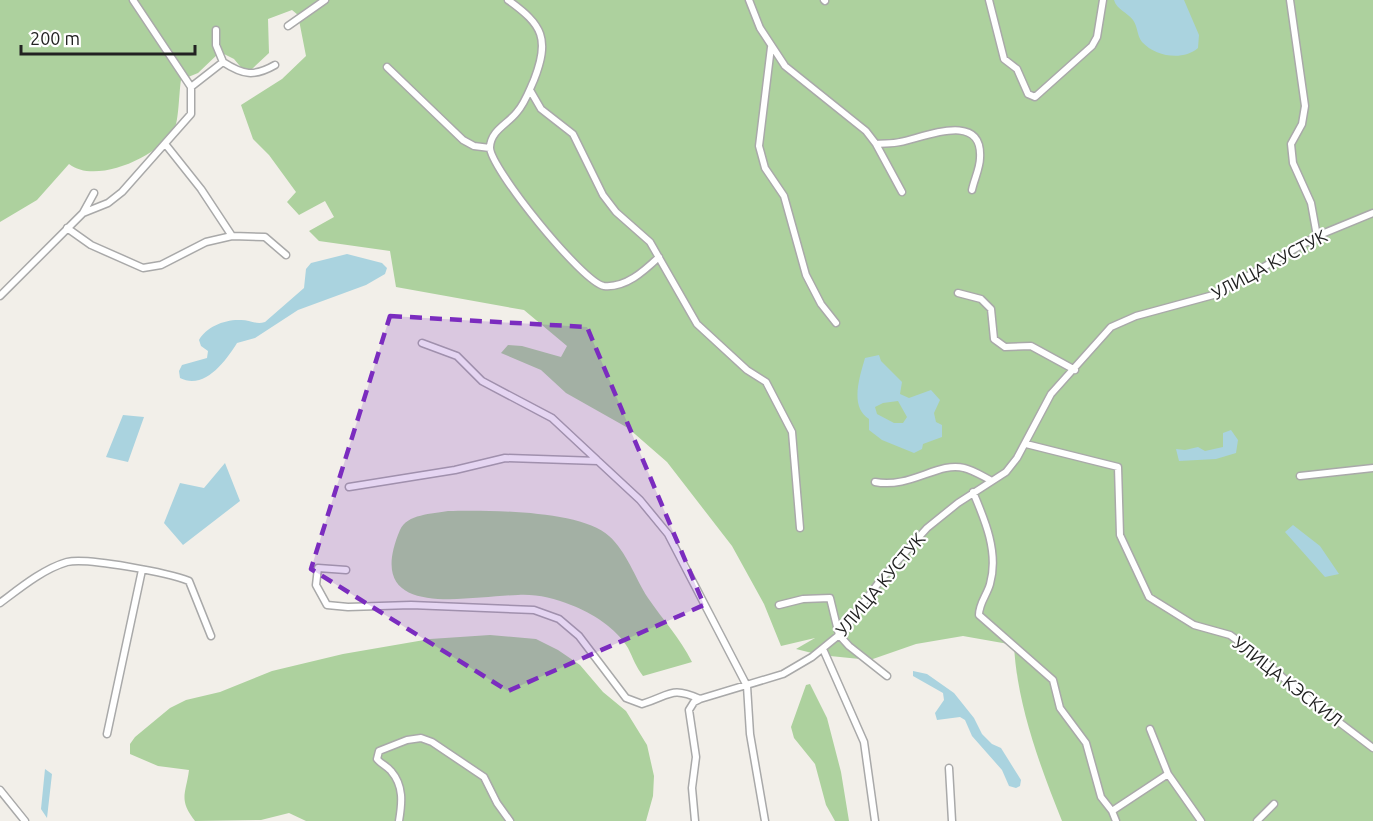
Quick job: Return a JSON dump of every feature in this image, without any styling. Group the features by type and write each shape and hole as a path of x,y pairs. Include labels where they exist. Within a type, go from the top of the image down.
{"street":[{"path":"83,213 108,203 123,192 191,114 191,87 133,0"},
{"path":"288,26 326,0"},
{"path":"508,0 530,16 542,36 543,53 530,90 518,112 495,134 490,148 494,160 523,206 575,264 596,283 609,286 632,279 659,257"},
{"path":"749,0 771,48 794,74 859,125 876,144 902,192"},
{"path":"990,0 1004,59 1017,69 1028,94 1035,97 1092,46 1097,37 1103,0"},
{"path":"1290,0 1305,106 1302,124 1290,144 1293,163 1311,203 1317,236"},
{"path":"216,30 216,45 223,62 249,75 261,73 275,65"},
{"path":"771,48 759,146 765,168 784,196 806,274 821,304 836,323"},
{"path":"191,87 223,62"},
{"path":"387,67 463,140 474,146 490,148"},
{"path":"530,90 541,109 573,134 603,195 616,212 650,242 697,324 747,370 766,382 792,432 800,528"},
{"path":"876,144 897,143 955,129 968,133 978,143 980,158 972,190"},
{"path":"166,145 201,189 232,236"},
{"path":"0,296 83,213 94,193"},
{"name":"УЛИЦА КУСТУК","path":"346,570 318,568 316,585 327,605 348,607 411,605 534,610 559,619 579,636 627,698 642,704 674,691 684,692 700,699 783,674 823,649 839,635 883,577 927,528 990,480 1006,472 1026,444 1044,404 1111,327 1136,316 1217,294 1317,236 1373,213"},
{"path":"68,228 99,249 143,268 161,265 206,242 232,236 265,237 286,255"},
{"path":"958,293 981,299 991,309 994,339 1005,347 1031,345 1075,370"},
{"path":"422,343 457,356 482,381 552,418 640,500 668,534 747,686 750,734 765,821"},
{"name":"УЛИЦА КЭСКИЛ","path":"1026,444 1118,467 1120,535 1149,597 1194,625 1230,636 1248,648 1306,697 1373,748"},
{"path":"349,487 455,470 505,458 598,460"},
{"path":"875,482 896,484 954,467 964,468 990,480"},
{"path":"1300,476 1373,468"},
{"path":"974,492 987,526 992,552 991,582 979,607 979,615 1053,680 1060,708 1086,743 1101,797 1112,811 1116,821"},
{"path":"0,603 33,580 64,563 80,561 142,570 189,581 211,636"},
{"path":"108,734 142,570"},
{"path":"779,605 826,597 832,602 839,635 849,646 887,676"},
{"path":"823,649 864,742 875,821"},
{"path":"695,821 692,788 696,757 689,710 694,702 700,699"},
{"path":"1150,729 1168,774 1201,821"},
{"path":"399,821 402,802 400,784 390,770 377,759 379,751 393,744 421,738 432,742 484,777 497,803 510,821"},
{"path":"949,768 952,821"},
{"path":"1112,811 1168,774"},
{"path":"0,790 22,819"},
{"path":"1257,821 1274,804"}],"highlighted area":[{"path":"390,316 587,327 704,605 508,691 311,569"}],"green space":[{"path":"0,0 1373,0 1373,821 1062,821 1038,757 1025,713 1014,645 963,636 916,644 870,660 820,655 796,649 815,638 781,646 764,604 732,546 667,462 628,428 566,393 541,370 501,353 508,345 522,346 561,357 567,346 524,310 396,287 390,251 319,241 309,231 334,217 325,201 299,215 287,202 296,192 269,155 253,139 241,105 282,79 306,56 298,15 292,10 268,19 269,53 252,69 244,71 234,59 220,52 198,73 181,80 176,126 166,140 154,150 141,158 109,170 80,170 69,164 37,200 0,222"},
{"path":"448,511 532,513 556,516 596,527 615,542 626,557 648,598 677,637 692,662 643,676 623,641 603,622 587,612 552,598 525,595 448,599 425,597 407,591 395,579 392,559 400,530 403,525 414,518"},
{"path":"490,635 536,639 558,650 580,665 603,692 626,711 647,745 654,776 653,796 646,821 306,821 289,813 261,820 195,821 186,807 184,796 189,770 158,766 130,754 130,744 135,737 170,708 186,700 220,692 272,671 343,654 430,639"},
{"path":"810,684 827,718 841,772 849,821 835,821 826,805 815,764 794,738 791,727 806,685"}],"water":[{"path":"1114,0 1184,0 1199,35 1198,48 1185,55 1170,56 1148,47 1139,37 1131,17 1117,6"},
{"path":"347,254 382,263 387,268 385,274 366,285 298,310 255,338 237,343 221,365 206,377 189,381 180,378 179,371 182,365 207,358 208,351 201,346 199,340 206,331 229,321 265,322 304,288 306,269 311,263"},
{"path":"879,355 881,361 902,382 900,394 909,398 931,390 940,400 934,413 936,422 942,425 942,437 923,444 922,449 914,453 882,440 869,430 869,419 859,407 858,399 859,382 865,358","holes":["898,401 907,417 903,423 894,423 877,414 875,407 883,403"]},
{"path":"123,415 144,417 128,462 106,457"},
{"path":"1231,430 1238,440 1236,453 1216,459 1179,461 1176,449 1185,450 1198,447 1205,451 1223,447 1223,433"},
{"path":"225,463 240,501 183,545 164,523 180,483 204,488"},
{"path":"1293,525 1320,546 1339,574 1325,577 1285,532"},
{"path":"913,671 927,674 954,693 974,718 982,734 992,744 1001,748 1021,780 1020,786 1016,788 1009,786 1002,770 972,736 965,720 960,717 937,720 935,713 944,700 943,693 913,676"},
{"path":"45,769 52,774 47,818 41,809"}]}
